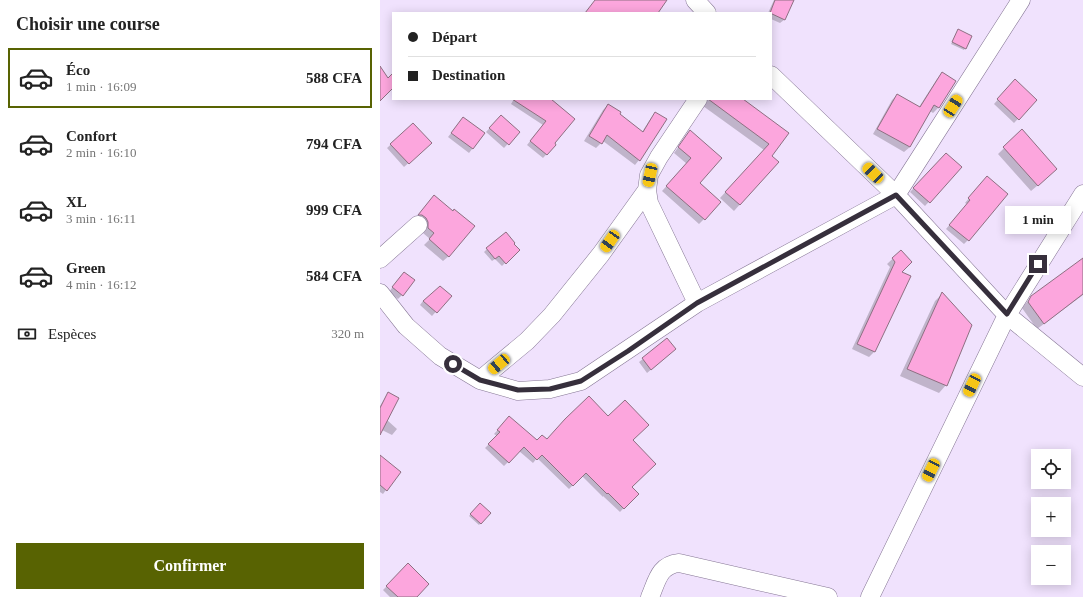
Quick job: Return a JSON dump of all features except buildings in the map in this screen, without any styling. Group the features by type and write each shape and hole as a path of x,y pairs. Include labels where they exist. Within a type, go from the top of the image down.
{"street":[{"path":"380,293 406,326 440,356 480,380 518,390 550,389 581,381 628,351 697,303 896,195 1021,0"},
{"path":"772,76 896,195 1007,314 1083,377"},
{"path":"480,380 527,341 552,315 601,254 646,190 650,175 659,157 697,100"},
{"path":"646,190 649,203 697,303"},
{"path":"870,597 1007,314 1083,194"},
{"path":"380,259 418,225"},
{"path":"650,597 664,568 672,564 679,563 828,597"}],"route":[{"path":"453,364 480,380 518,390 550,389 581,381 628,351 697,303 770,262 896,195 1007,314 1038,264"}]}
